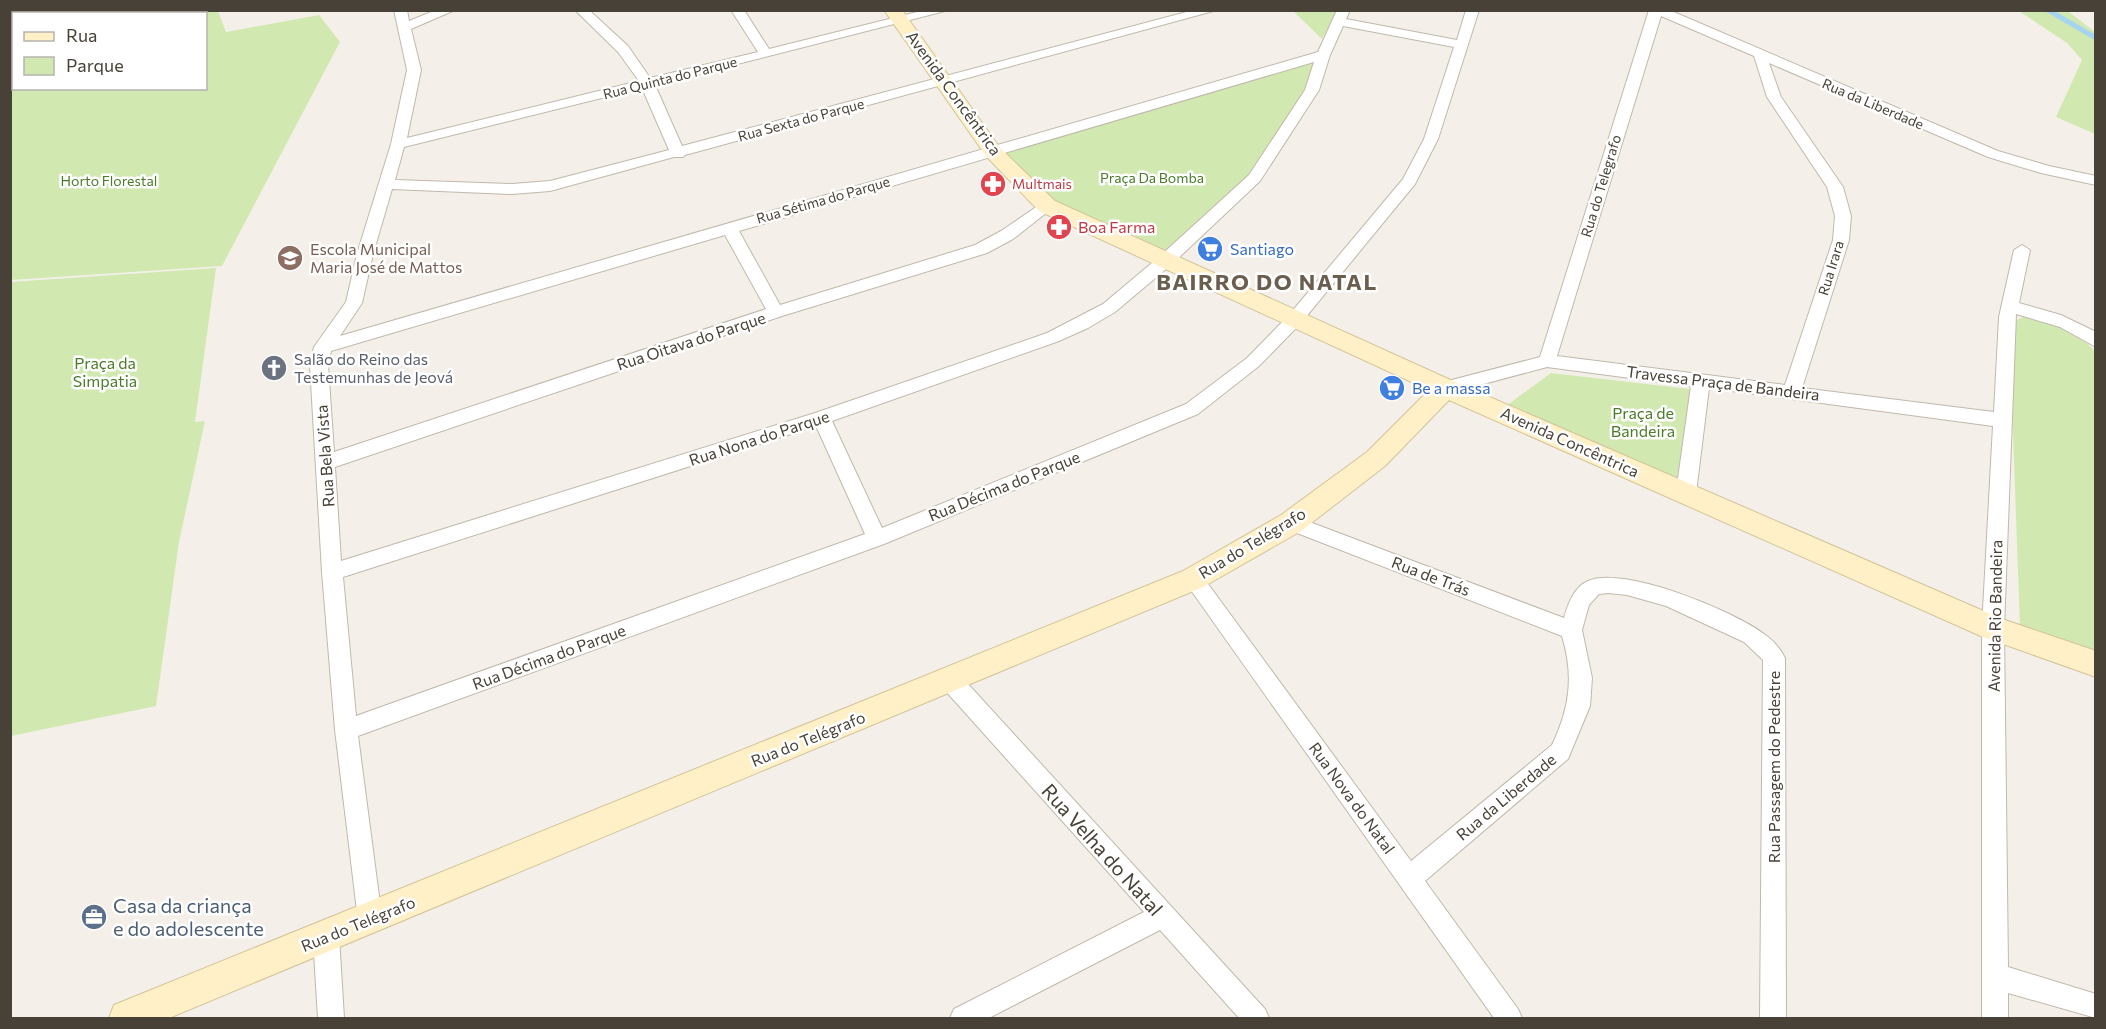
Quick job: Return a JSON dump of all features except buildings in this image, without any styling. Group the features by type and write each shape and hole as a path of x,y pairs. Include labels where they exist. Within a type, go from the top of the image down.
{"street":[{"path":"403,19 449,10"},
{"path":"581,10 623,49 647,83 678,154"},
{"path":"737,10 766,54"},
{"name":"Rua Quinta do Parque","path":"398,144 766,54 898,16 943,10"},
{"name":"Rua Sexta do Parque","path":"386,184 512,189 550,186 678,154 1192,13 1211,10"},
{"name":"Rua Décima do Parque","path":"346,730 877,538 1191,410 1253,362 1295,319 1410,182 1431,139 1473,10"},
{"name":"Rua da Liberdade","path":"1656,10 1993,154 2046,170 2096,181"},
{"name":"Rua do Telegrafo","path":"1547,361 1656,10"},
{"name":"Avenida Concêntrica","path":"898,16 993,152 1047,206 1446,388 1993,628 2096,664"},
{"path":"1341,16 1462,45"},
{"name":"Rua Nona do Parque","path":"332,572 821,418 1053,338 1083,324 1109,308 1165,261 1255,178 1312,90 1323,55 1341,16"},
{"name":"Rua Bela Vista","path":"370,919 346,730 332,572 327,462 319,364 323,347 354,303 398,144 414,70 403,19"},
{"name":"Rua Sétima do Parque","path":"323,347 1323,55"},
{"name":"Rua Irara","path":"1760,55 1774,97 1835,187 1844,216 1841,240 1792,391"},
{"name":"Rua Oitava do Parque","path":"327,462 776,312 981,249 1007,235 1047,206"},
{"path":"729,227 776,312"},
{"name":"Avenida Rio Bandeira","path":"1995,1018 1993,628 2007,317 2022,250"},
{"path":"2010,307 2050,316 2070,324 2096,341"},
{"name":"Travessa Praça de Bandeira","path":"1446,388 1547,361 1792,391 2001,420"},
{"path":"1686,493 1701,380"},
{"name":"Rua do Telégrafo","path":"127,1018 1193,579 1291,523 1376,459 1446,388"},
{"path":"821,418 877,538"},
{"name":"Rua de Trás","path":"1291,523 1571,630"},
{"name":"Rua Nova do Natal","path":"1193,579 1509,1018"},
{"name":"Rua Passagem do Pedestre","path":"1571,630 1582,596 1598,585 1621,585 1662,596 1724,623 1752,637 1768,649 1774,658 1773,1018"},
{"name":"Rua da Liberdade","path":"1409,878 1560,752 1570,734 1580,703 1583,674 1580,656 1571,630"},
{"name":"Rua Velha do Natal","path":"950,680 1256,1018"},
{"path":"963,1018 1162,916"},
{"path":"326,936 331,1018"},
{"path":"1995,976 2096,1007"}],"green space":[{"name":"Horto Florestal","path":"11,10 218,11 226,32 319,15 340,42 222,266 11,280"},
{"path":"1293,11 1337,11 1322,39"},
{"path":"2019,11 2072,11 2069,12 2095,32 2095,134 2056,117 2082,60 2067,43"},
{"name":"Praça Da Bomba","path":"1323,55 1312,90 1255,178 1165,261 1047,206 993,152"},
{"name":"Praça da Simpatia","path":"216,268 195,422 205,421 179,542 156,706 11,736 11,282"},
{"path":"2023,317 2062,327 2079,337 2095,351 2095,654 2020,627 2009,324"},
{"name":"Praça de Bandeira","path":"1551,373 1690,389 1677,480 1506,406"}],"waterway":[{"path":"2048,10 2096,38"}],"place":[{"name":"Multmais","path":"993,184"},
{"name":"Boa Farma","path":"1059,227"},
{"name":"Santiago","path":"1210,249"},
{"name":"Escola Municipal Maria José de Mattos","path":"290,258"},
{"name":"Salão do Reino das Testemunhas de Jeová","path":"274,368"},
{"name":"Be a massa","path":"1392,388"},
{"name":"Casa da criança e do adolescente","path":"94,917"}],"district":[{"name":"BAIRRO DO NATAL","path":"1267,282"}]}
